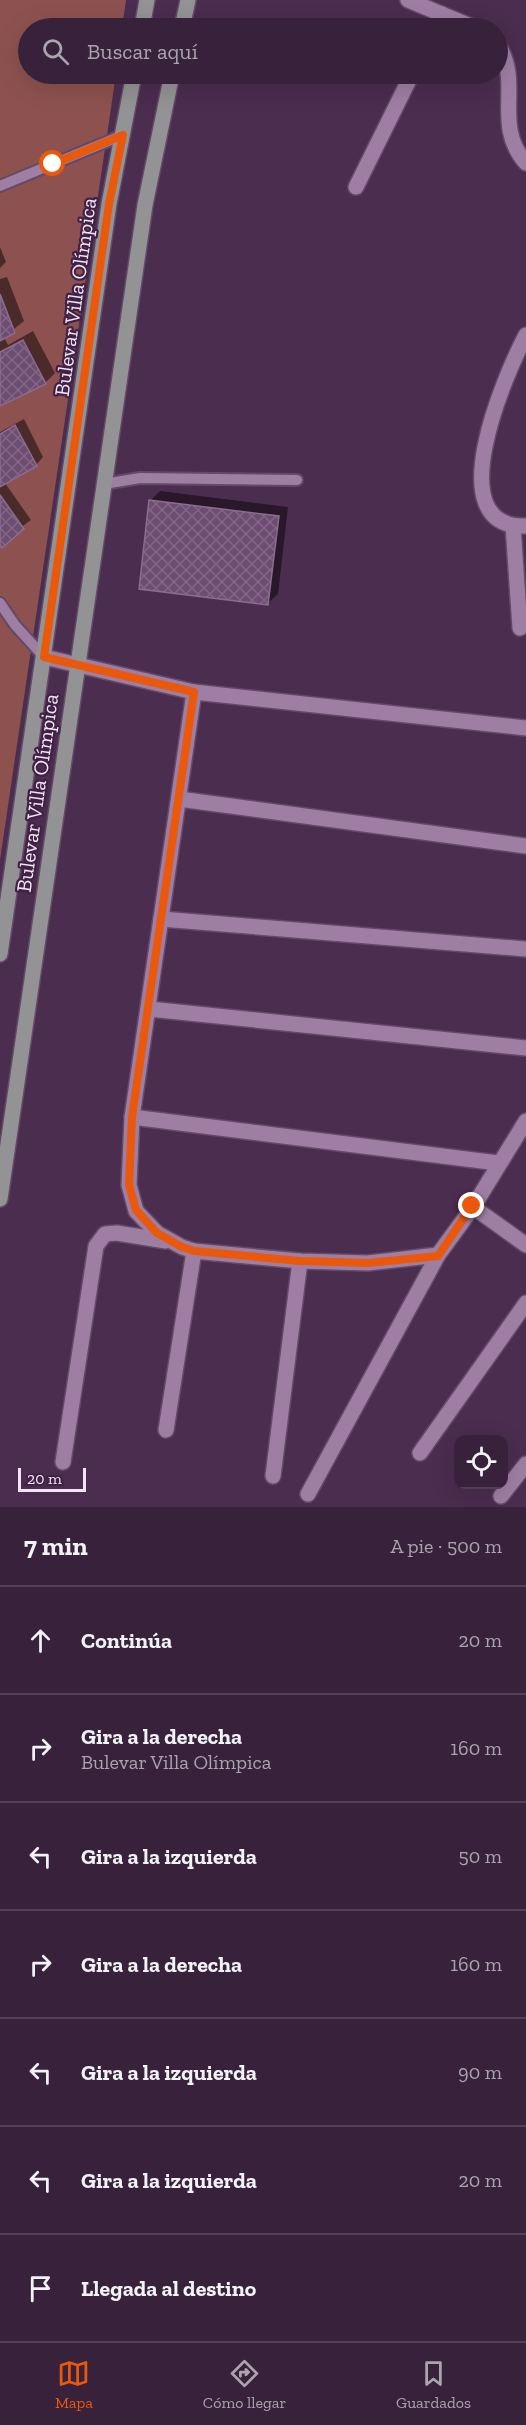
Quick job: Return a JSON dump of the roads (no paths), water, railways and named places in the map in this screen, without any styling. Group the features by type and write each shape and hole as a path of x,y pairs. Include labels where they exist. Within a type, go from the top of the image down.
{"main road":[{"path":"144,18 147,0"},
{"path":"184,18 188,0"},
{"name":"Bulevar Villa Olímpica","path":"0,954 4,894 44,657 109,204 132,84"},
{"name":"Bulevar Villa Olímpica","path":"0,1199 145,205 170,84"}],"street":[{"path":"408,0 451,18"},
{"path":"440,18 442,14"},
{"path":"508,74 509,134 518,154 526,163"},
{"path":"356,187 407,84"},
{"path":"520,628 520,526 493,514 483,497 481,465 488,429 526,335"},
{"path":"44,657 194,692 526,728"},
{"path":"194,692 132,1117 129,1185 136,1210 157,1233 194,1251 300,1261 368,1263 438,1256"},
{"path":"179,799 526,846"},
{"path":"161,919 526,949"},
{"path":"149,1009 526,1048"},
{"path":"132,1117 498,1164"},
{"path":"308,1494 438,1256 526,1121"},
{"path":"472,1206 526,1245"},
{"path":"63,1462 96,1246 105,1234 117,1233 172,1242"},
{"path":"166,1430 194,1251"},
{"path":"273,1476 300,1261"},
{"path":"420,1453 526,1302"},
{"path":"501,1496 526,1464"}],"lane":[{"path":"0,186 123,135"},
{"path":"104,483 140,478 297,480"},
{"path":"0,603 44,657"}]}
